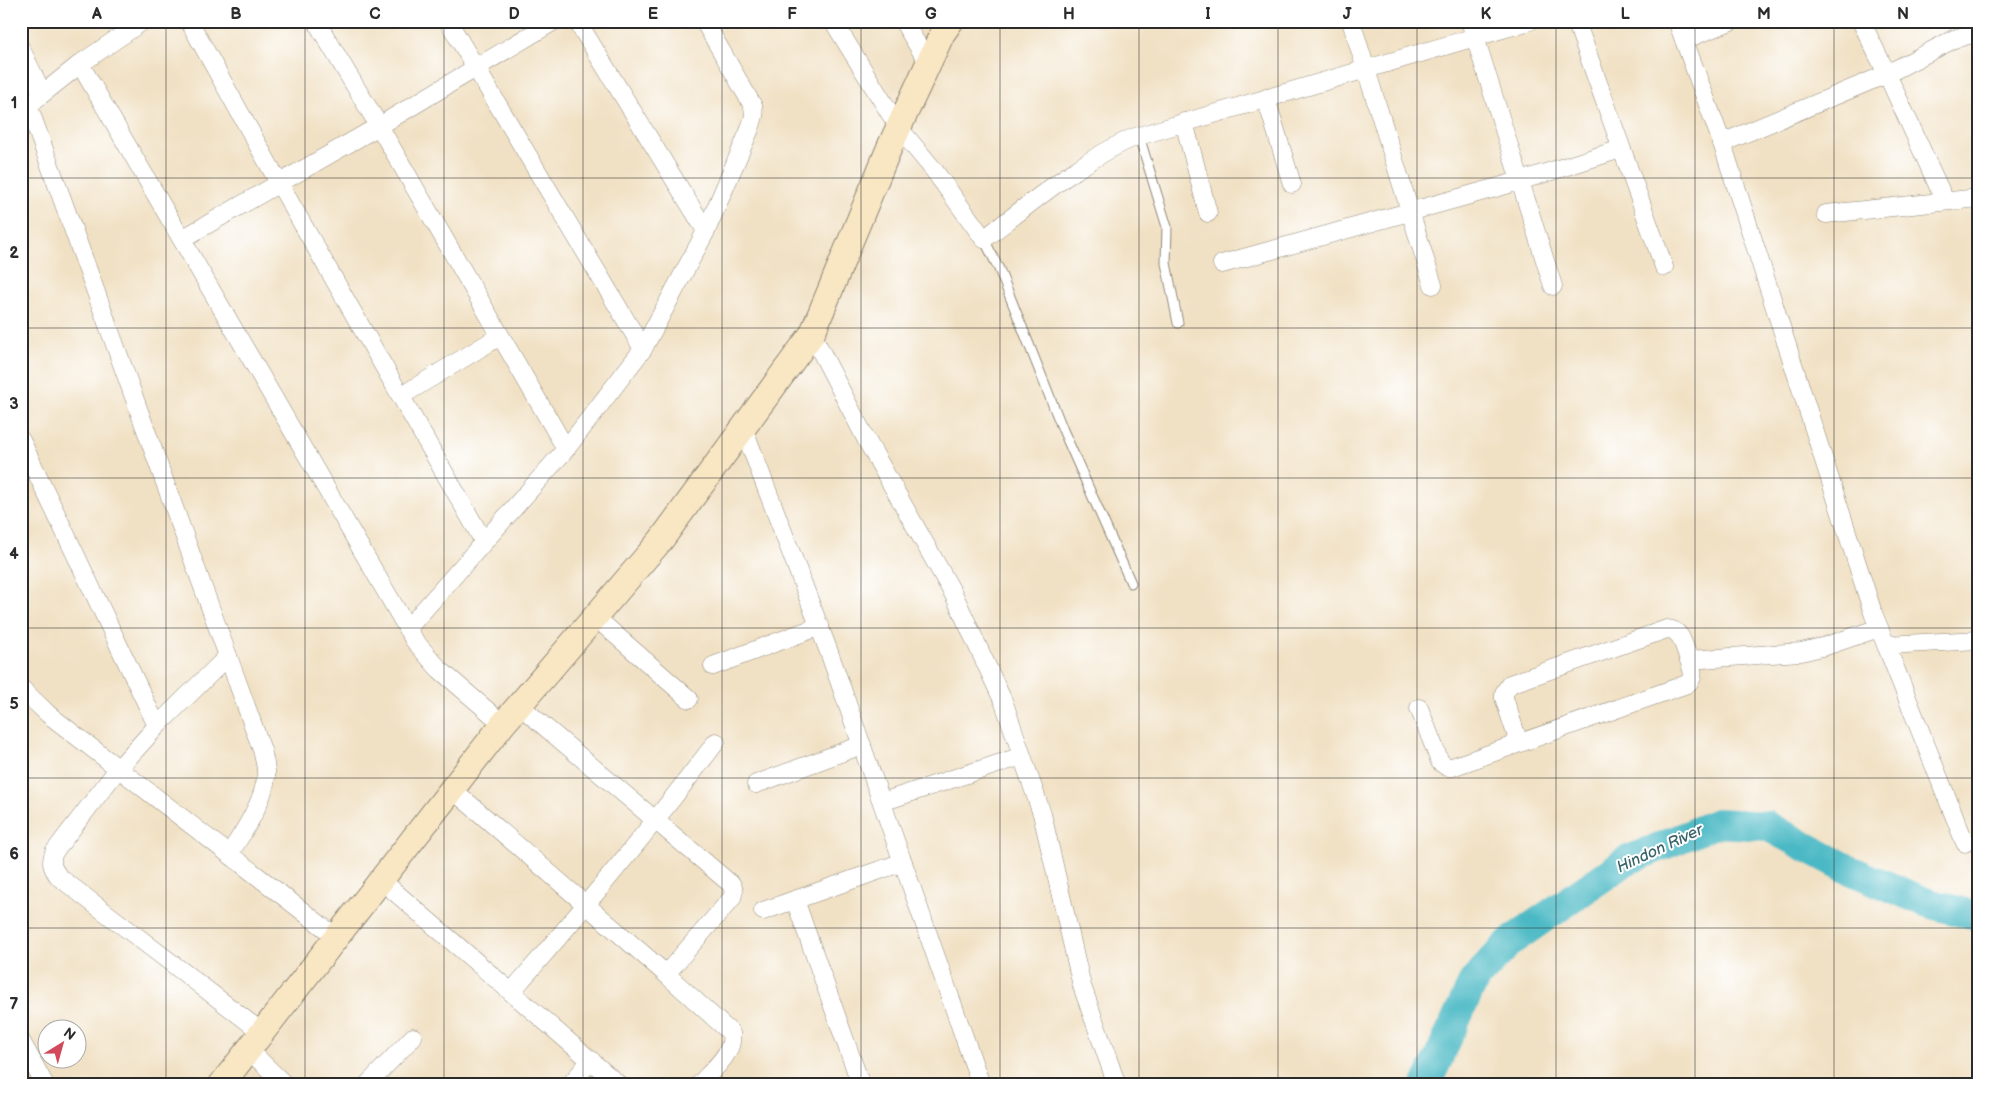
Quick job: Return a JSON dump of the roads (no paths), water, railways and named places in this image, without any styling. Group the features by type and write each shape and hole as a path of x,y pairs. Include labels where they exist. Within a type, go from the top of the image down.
{"street":[{"path":"189,21 279,184 484,542"},
{"path":"316,21 379,126 566,450"},
{"path":"448,21 643,349"},
{"path":"182,239 379,126 554,21"},
{"path":"577,21 706,231"},
{"path":"407,629 566,450 643,349 706,231 754,116 753,106 704,21"},
{"path":"833,21 899,128 933,169 984,239 1074,171 1105,151 1139,136 1530,21"},
{"path":"903,21 929,64"},
{"path":"221,1085 511,715 660,540 812,334 899,128 942,34 951,21"},
{"path":"1352,21 1433,285"},
{"path":"1470,21 1553,286"},
{"path":"1576,21 1664,267"},
{"path":"1677,21 1722,143 1760,266 1879,628 1965,843"},
{"path":"1684,40 1731,21"},
{"path":"1861,21 1888,74 1945,201"},
{"path":"136,23 24,108 262,750 266,777 264,788 250,821 229,854"},
{"path":"1722,143 1888,74 1954,39 1979,32"},
{"path":"21,48 42,93"},
{"path":"80,64 414,640 440,669 511,715 656,820 732,885 734,890 732,898 666,974"},
{"path":"1266,98 1292,184"},
{"path":"1184,122 1208,213"},
{"path":"1222,264 1520,181 1621,149"},
{"path":"1826,214 1979,198"},
{"path":"812,334 867,441 954,595 1004,703 1042,814 1082,986 1117,1085"},
{"path":"401,396 500,336"},
{"path":"743,427 820,626 981,1085"},
{"path":"21,440 157,726"},
{"path":"595,617 689,699"},
{"path":"713,666 820,626"},
{"path":"1689,660 1801,652 1826,646 1879,628"},
{"path":"1419,708 1440,762 1447,767 1519,743 1687,684 1692,680 1694,674 1679,634 1673,629 1667,629 1510,684 1504,693 1504,698 1519,743"},
{"path":"1886,645 1979,640"},
{"path":"228,656 157,726 118,769 54,852 50,862 53,870 59,877 256,1042 286,1085"},
{"path":"21,688 48,714 336,938"},
{"path":"511,992 587,905 716,742"},
{"path":"756,784 862,745"},
{"path":"882,802 1022,756"},
{"path":"452,789 666,974 731,1033 733,1041 729,1050 699,1085"},
{"path":"763,911 902,862"},
{"path":"381,880 619,1085"},
{"path":"795,900 861,1085"},
{"path":"367,1085 413,1037"},
{"path":"21,1041 45,1085"},
{"path":"570,1085 591,1060"}],"lane":[{"path":"1139,136 1167,227 1166,263 1178,323"},
{"path":"984,239 999,268 1063,430 1131,583"}],"waterway":[{"name":"Hindon River","path":"1426,1085 1474,980 1511,941 1626,861 1717,823 1767,826 1850,870 1925,902 1979,917"}]}
